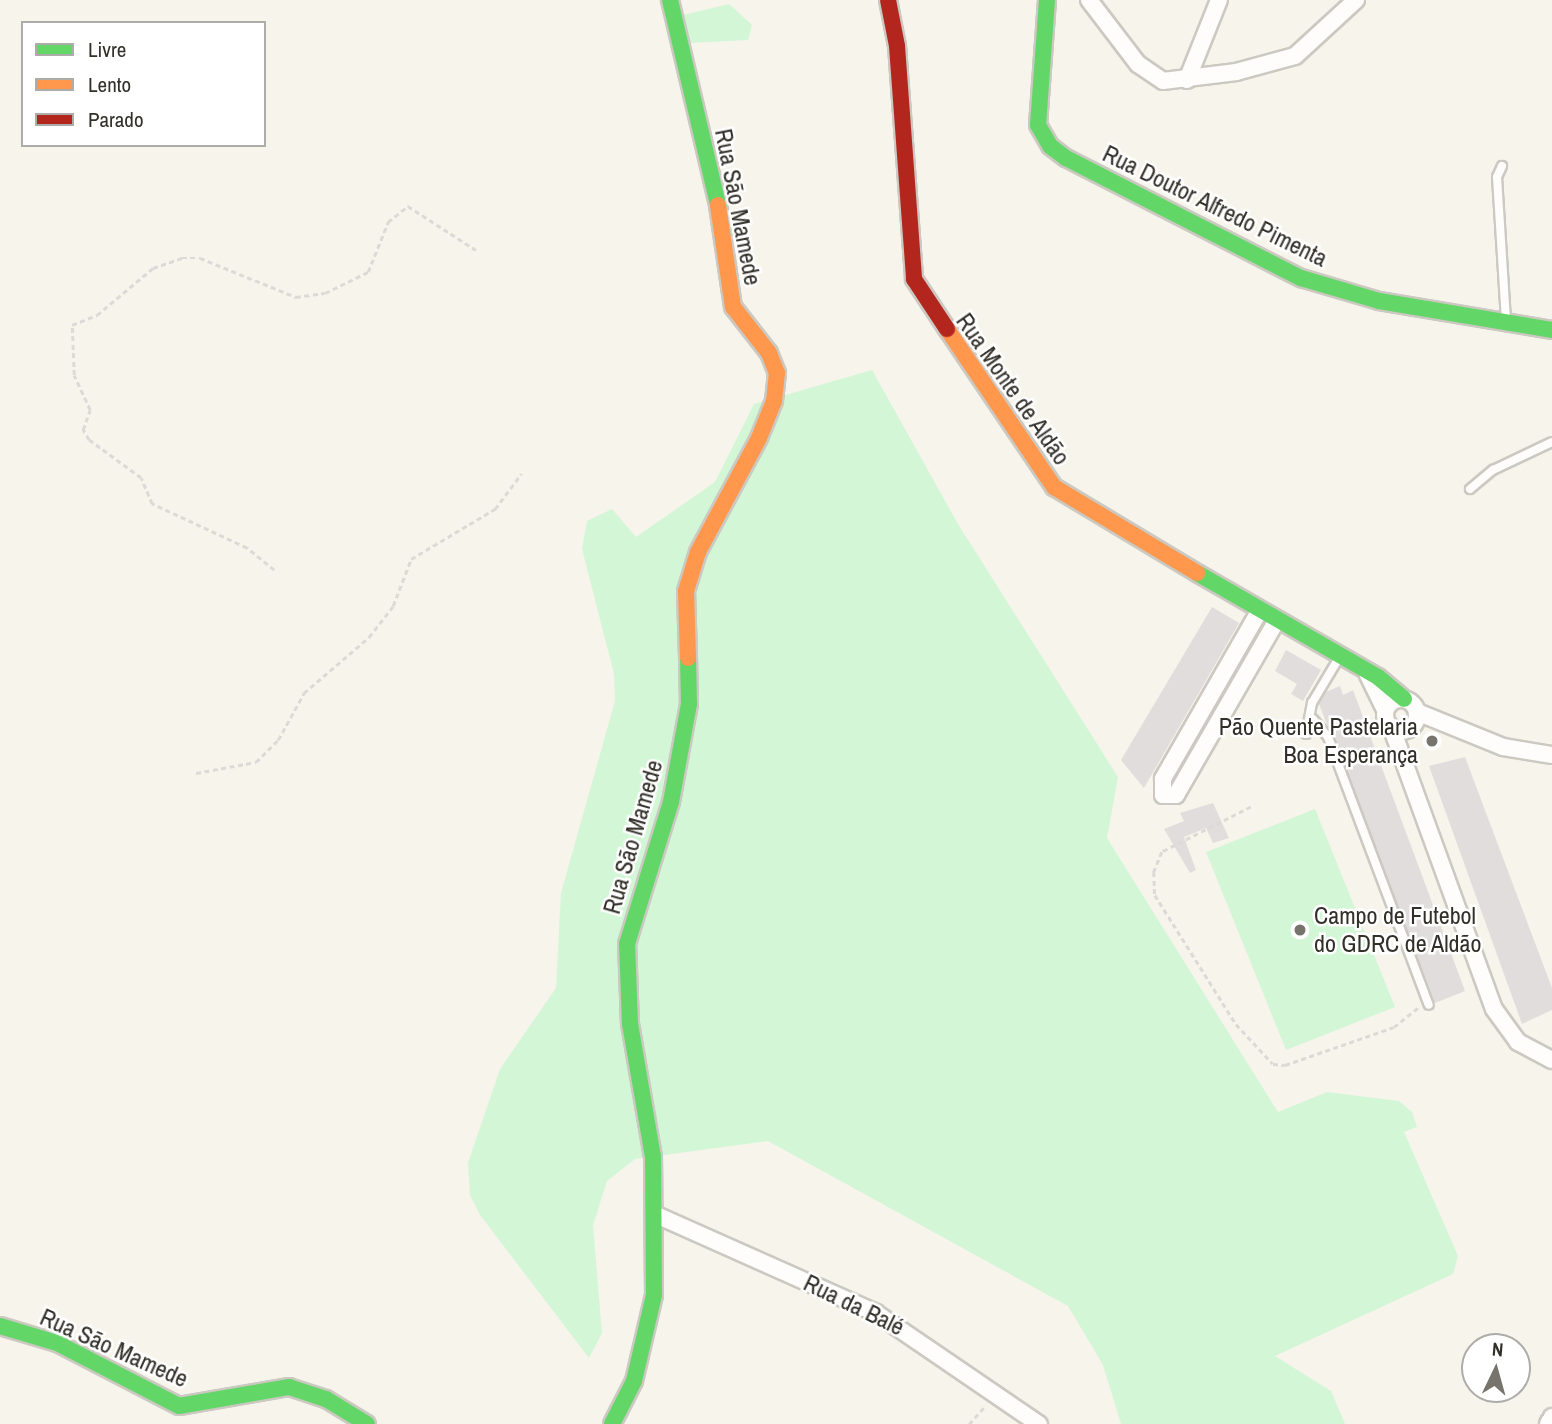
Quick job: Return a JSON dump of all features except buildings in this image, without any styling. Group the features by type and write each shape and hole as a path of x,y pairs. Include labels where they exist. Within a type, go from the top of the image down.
{"street":[{"name":"Rua São Mamede","path":"612,1424 634,1381 649,1333 654,1214 653,1157 630,1024 626,944 671,802 689,704 686,591 698,552 759,438 774,401 777,373 769,353 733,307 718,205 670,0"},
{"name":"Rua Monte de Aldão","path":"888,0 900,79 909,251 925,303 1054,487 1339,658 1368,675 1378,677 1404,699"},
{"name":"Rua Doutor Alfredo Pimenta","path":"1047,0 1038,125 1050,146 1066,158 1301,278 1379,301 1506,320 1552,330"},
{"path":"1089,0 1152,76 1188,80 1295,56 1356,0"},
{"path":"1188,80 1219,0"},
{"path":"1261,610 1163,779 1163,795 1176,795 1277,620"},
{"path":"1368,675 1385,710 1502,1025 1518,1042 1552,1060"},
{"path":"1385,710 1404,699 1417,712 1503,747 1550,760"},
{"path":"1392,729 1412,727 1417,712"},
{"name":"Rua da Balé","path":"654,1214 876,1313 918,1338 994,1395 1039,1424"},
{"name":"Rua São Mamede","path":"0,1326 57,1343 179,1406 289,1387 326,1399 367,1424"},
{"path":"1548,1424 1552,1417"}],"lane":[{"path":"1502,166 1497,177 1506,320"},
{"path":"1470,489 1493,470 1552,442"},
{"path":"1306,734 1313,719 1312,703 1339,658"},
{"path":"1313,719 1328,737 1424,1004"}],"path":[{"path":"274,570 247,548 152,504 141,478 89,440 83,430 90,410 74,375 72,325 97,315 153,268 182,258 200,258 296,297 325,293 368,272 388,222 408,206 476,250"},
{"path":"196,773 256,762 278,740 304,693 369,637 393,606 411,559 495,509 521,474"},
{"path":"1251,807 1162,852 1153,881 1156,895 1236,1024 1273,1064 1285,1065 1394,1027 1424,1004"},
{"path":"969,1424 994,1395"}],"green space":[{"path":"729,4 752,25 748,40 688,43 683,15"},
{"path":"872,370 958,524 1118,777 1107,838 1278,1112 1327,1092 1399,1101 1412,1112 1417,1127 1404,1132 1458,1256 1453,1274 1275,1356 1331,1391 1345,1424 1121,1424 1103,1365 1068,1306 768,1141 635,1159 607,1181 593,1225 602,1333 589,1358 480,1215 470,1195 468,1163 500,1069 556,988 561,893 615,701 614,674 582,549 587,521 612,509 636,537 715,482 754,404"},
{"name":"Campo de Futebol do GDRC de Aldão","path":"1315,809 1395,1007 1286,1050 1206,852"}],"traffic: fast":[{"path":"670,0 718,205"},
{"path":"1047,0 1038,125 1050,146 1066,158 1301,278 1379,301 1552,330"},
{"path":"1197,573 1378,677 1404,699"},
{"path":"612,1424 634,1381 654,1295 653,1157 630,1024 627,944 671,802 689,704 688,658"},
{"path":"0,1326 57,1343 179,1406 289,1387 326,1399 367,1424"}],"traffic: slow":[{"path":"688,658 686,591 698,552 759,438 774,401 777,373 769,353 733,307 718,205"},
{"path":"947,329 1054,487 1197,573"}],"traffic: jam":[{"path":"888,0 897,46 914,279 947,329"}],"place":[{"name":"Pão Quente Pastelaria Boa Esperança","path":"1432,741"},
{"name":"Campo de Futebol do GDRC de Aldão","path":"1300,930"}]}
